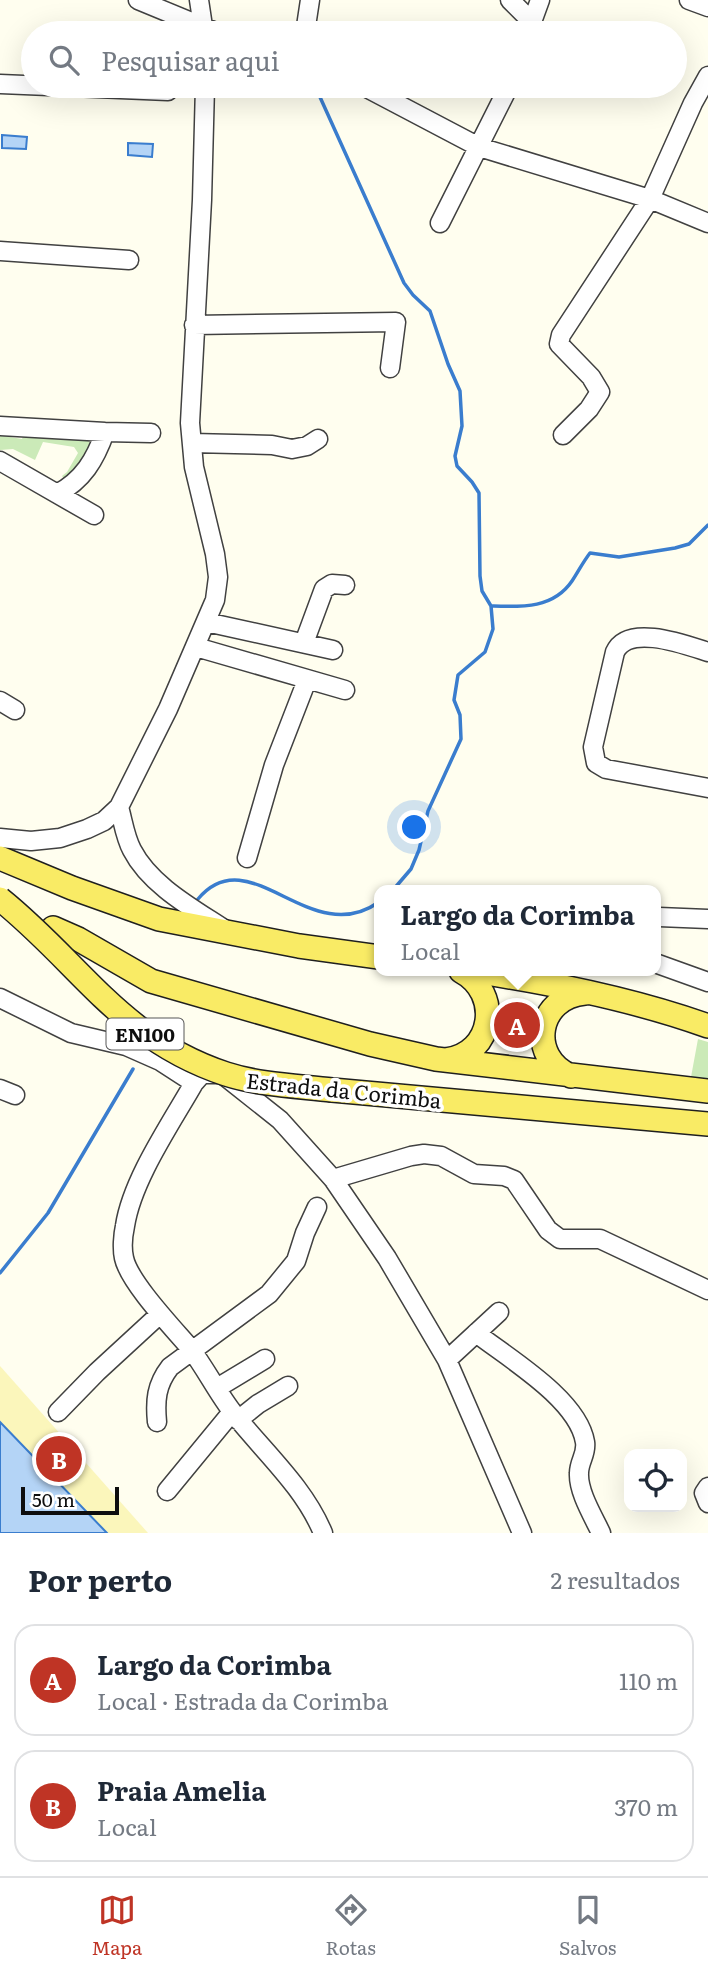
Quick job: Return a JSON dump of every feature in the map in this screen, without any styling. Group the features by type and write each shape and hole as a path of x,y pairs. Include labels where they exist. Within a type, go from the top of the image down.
{"main road":[{"path":"0,858 72,888 159,919 299,946 374,956"},
{"name":"Estrada da Corimba","path":"4,908 47,942 113,1009 166,1048 195,1063 229,1075 332,1090 708,1124"},
{"name":"Estrada da Corimba","path":"53,928 78,939 150,981 370,1044 436,1059 579,1078 708,1091"},
{"path":"436,1059 451,1059 465,1054 481,1038 487,1024 485,994 468,976"},
{"path":"507,976 592,994 708,1026"},
{"path":"579,1078 560,1070 550,1059 544,1046 544,1025 559,1002 571,995 592,994"}],"street":[{"path":"138,0 185,21"},
{"path":"199,0 205,21"},
{"path":"307,21 310,0"},
{"path":"510,0 526,21"},
{"path":"532,21 540,0"},
{"path":"689,0 708,7"},
{"path":"563,435 589,409 600,392 591,377 559,341 579,305 604,273 650,199 708,76"},
{"path":"0,85 21,86"},
{"path":"0,838 31,841 60,838 104,821 119,807 168,709 215,600 218,577 194,467 190,403 202,200 205,98"},
{"path":"386,98 479,147 650,199 708,223"},
{"path":"440,223 503,98"},
{"path":"0,251 129,260"},
{"path":"194,325 396,322 390,368"},
{"path":"0,426 151,433"},
{"path":"57,494 86,472 98,452 105,432"},
{"path":"192,443 272,445 292,449 307,446 318,439"},
{"path":"0,461 94,515"},
{"path":"304,643 324,589 332,584 345,584"},
{"path":"206,622 333,650"},
{"path":"708,652 663,638 636,639 621,643 615,652 593,747 596,763 606,769 708,788"},
{"path":"196,647 345,690"},
{"path":"247,858 274,765 306,680"},
{"path":"119,807 130,847 140,863 179,898 229,932"},
{"path":"0,844 72,888"},
{"path":"661,917 708,919"},
{"path":"661,965 708,982"},
{"path":"0,998 71,1033 126,1045 160,1061 194,1083"},
{"path":"323,1533 316,1514 302,1494 235,1416 192,1351 160,1314 130,1272 124,1258 124,1230 129,1205 137,1185 194,1083 202,1074 222,1074 280,1120 333,1179 387,1258 447,1360 522,1533"},
{"path":"333,1179 411,1156 441,1156 474,1174 504,1176 514,1180 548,1230 560,1239 600,1239 708,1290"},
{"path":"157,1422 155,1403 158,1386 170,1367 269,1294 283,1279 296,1261 317,1207"},
{"path":"447,1360 499,1312"},
{"path":"58,1412 160,1314"},
{"path":"476,1333 554,1394 579,1425 586,1453 578,1476 601,1533"},
{"path":"217,1388 265,1359"},
{"path":"167,1491 235,1416 288,1386"},
{"path":"708,1487 704,1493 708,1503"}],"green space":[{"path":"0,432 22,439 24,434 86,437 92,445 77,472 64,479 62,476 78,453 74,447 43,442 35,460 13,449 0,450"},
{"path":"698,1039 708,1042 708,1080 691,1077"}],"sand":[{"path":"0,1366 148,1533 107,1533 0,1422"}],"water":[{"path":"2,135 27,137 26,149 2,148"},
{"path":"128,143 153,144 152,157 128,155"},
{"path":"0,1422 107,1533 0,1533"}],"waterway":[{"path":"320,98 404,283 430,311 460,391 462,426 455,456 457,466 479,493 480,576 482,591 491,606 493,629 485,652 458,675 454,700 460,715 461,739 428,811 419,850 411,869 397,885"},
{"path":"491,606 525,606 556,597 572,581 590,553 619,557 675,548 689,544 708,525"},
{"path":"198,899 218,883 239,880 329,913 354,913 374,904"},
{"path":"0,1273 48,1213 133,1069"}],"place":[{"name":"Largo da Corimba","path":"517,1025"},
{"name":"Praia Amelia","path":"59,1459"}]}
